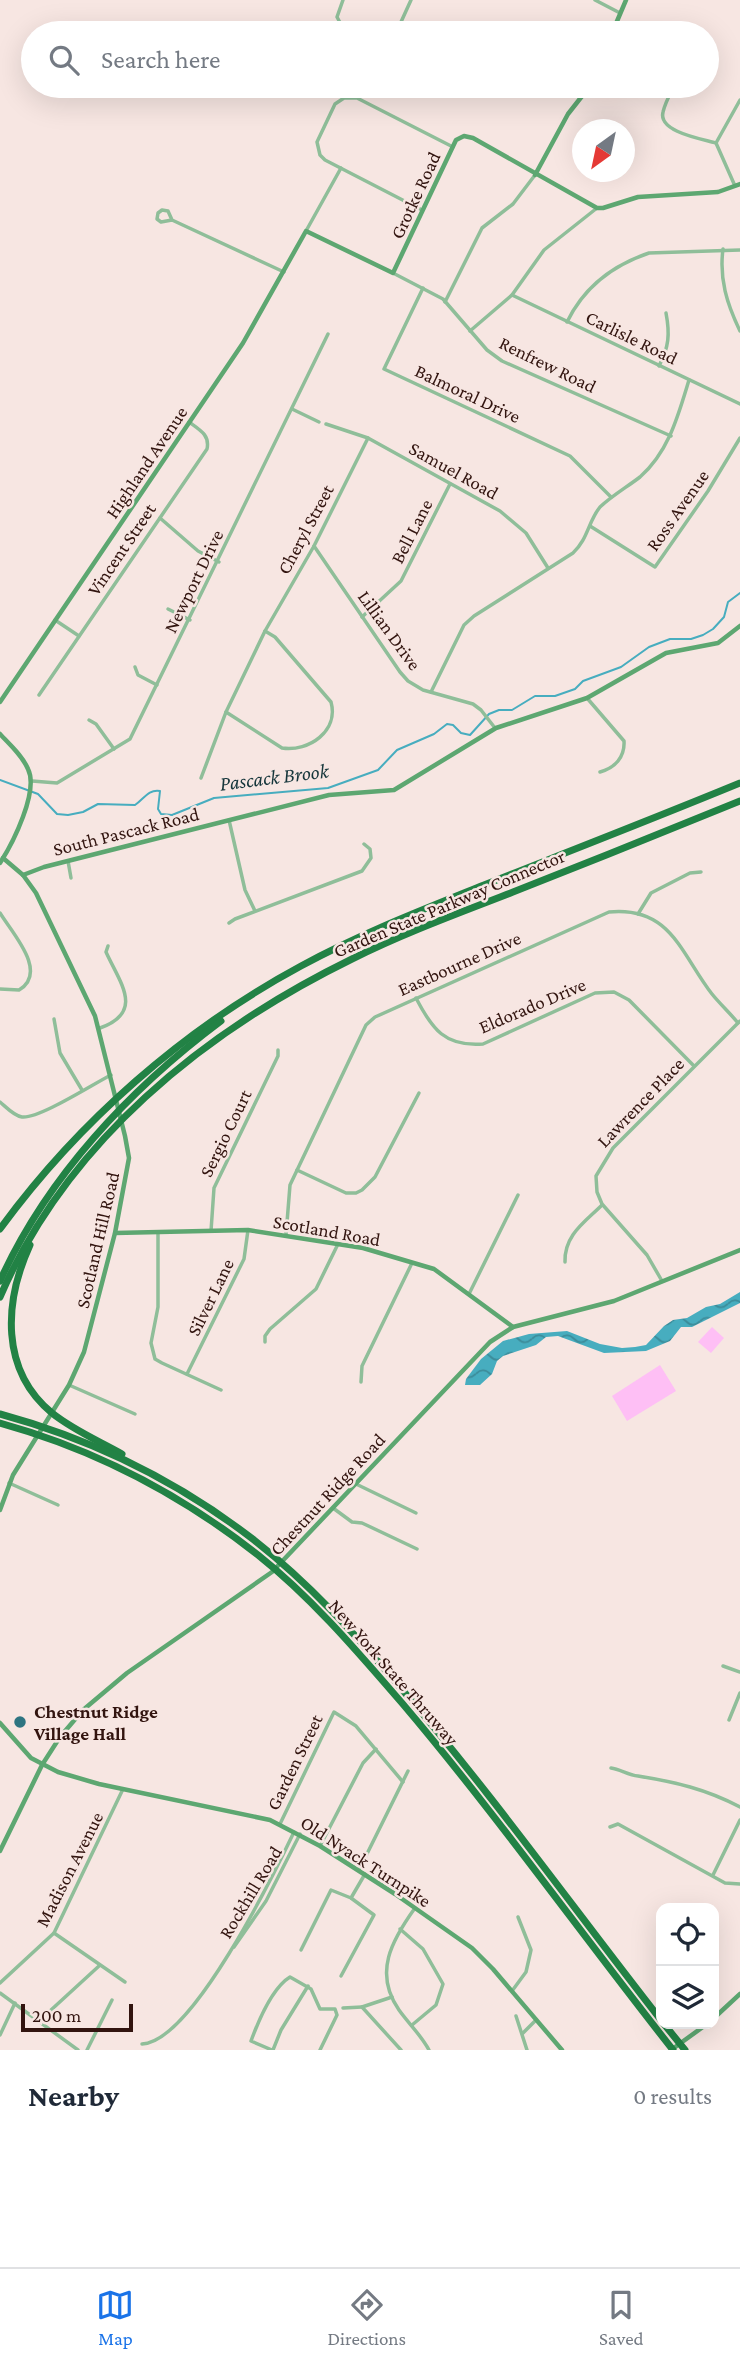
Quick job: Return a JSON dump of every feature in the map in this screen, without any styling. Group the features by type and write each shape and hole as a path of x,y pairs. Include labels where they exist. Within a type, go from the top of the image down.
{"highway":[{"name":"Garden State Parkway Connector","path":"278,979 323,954 392,922 740,783"},
{"name":"Garden State Parkway Connector","path":"67,1181 121,1121 181,1066 236,1026 304,984 401,936 740,801"},
{"path":"0,1228 54,1163 121,1096 192,1036 278,979"},
{"path":"0,1281 39,1210 62,1177 106,1126 177,1056 278,979"},
{"path":"0,1297 30,1237 67,1181"},
{"path":"67,1181 33,1239 18,1277 10,1322 16,1358 34,1394 56,1416 165,1481"},
{"name":"New York State Thruway","path":"0,1413 89,1444 165,1481 208,1507 287,1567 347,1626 445,1739 656,2013"},
{"name":"New York State Thruway","path":"0,1423 70,1447 146,1482 217,1525 280,1573 340,1632 437,1745 672,2050"},
{"name":"New York State Thruway","path":"668,2029 685,2050"}],"street":[{"path":"339,21 337,17 343,0"},
{"path":"401,21 411,0"},
{"path":"595,0 620,12"},
{"path":"617,21 626,0"},
{"path":"343,98 335,104 317,142 320,155 422,210"},
{"path":"357,98 453,147"},
{"path":"445,302 482,228 513,204 535,175 568,114 581,98"},
{"path":"470,331 512,295 544,250 597,208 645,196 718,192 737,185 716,143 676,132 663,120 662,114 669,98"},
{"path":"716,143 739,104"},
{"name":"Grotke Road","path":"393,273 453,147 461,137 469,136 597,208"},
{"path":"341,168 306,231 393,273"},
{"path":"172,220 172,215 167,210 158,213 157,219 161,222 172,220 284,272"},
{"name":"Highland Avenue","path":"0,702 243,343 306,231"},
{"path":"723,249 720,270 725,294 740,331"},
{"path":"567,322 582,295 607,274 629,261 649,253 740,250"},
{"name":"Renfrew Road","path":"393,273 445,302 487,350 502,361 671,436"},
{"name":"Balmoral Drive","path":"423,288 384,369 570,456 611,497"},
{"name":"Carlisle Road","path":"512,295 740,404"},
{"path":"659,366 668,347 666,313"},
{"name":"Newport Drive","path":"31,783 57,783 130,740 328,334"},
{"path":"431,692 464,625 582,544 595,513 611,497 639,477 657,458 671,436 689,380"},
{"path":"292,409 319,422"},
{"name":"Vincent Street","path":"39,695 207,449 206,435 189,422"},
{"name":"Samuel Road","path":"326,424 368,438 514,521 526,533 548,568"},
{"name":"Cheryl Street","path":"201,778 226,712 265,631 314,546 368,438"},
{"name":"Ross Avenue","path":"590,526 655,567 708,491 740,438"},
{"name":"Bell Lane","path":"362,617 401,581 450,484"},
{"path":"160,518 198,551 219,562"},
{"name":"Lillian Drive","path":"314,546 408,681 431,692 473,704 496,729"},
{"path":"168,609 190,620"},
{"path":"55,620 79,636"},
{"name":"South Pascack Road","path":"23,875 68,861 329,795 394,790 496,729 587,698 666,653 718,643 740,626"},
{"path":"226,712 282,748 291,749 310,744 330,726 333,709 331,702 275,637 265,631"},
{"path":"135,667 138,675 157,685"},
{"path":"587,698 624,741 624,750 616,764 600,772"},
{"path":"89,720 96,724 114,749"},
{"path":"0,734 24,762 31,783 29,799 2,860"},
{"path":"229,820 245,890 255,911"},
{"path":"229,923 362,871 371,858 370,849 364,844"},
{"name":"Scotland Hill Road","path":"0,1510 9,1483 69,1385 90,1334 115,1233 129,1158 100,1028 48,914 23,875 2,860"},
{"path":"68,861 71,878"},
{"path":"638,914 651,893 690,873 702,872"},
{"name":"Eastbourne Drive","path":"285,1236 290,1185 366,1025 375,1017 609,912 651,917 671,933 713,995 739,1022"},
{"path":"0,913 27,957 32,971 29,981 19,990 0,989"},
{"path":"100,1028 118,1020 126,1004 125,993 106,952 108,946"},
{"name":"Eldorado Drive","path":"416,998 428,1021 437,1031 457,1042 476,1045 595,993 614,992 629,1000 694,1066"},
{"path":"54,1019 60,1053 82,1090"},
{"name":"Lawrence Place","path":"602,1204 597,1192 596,1176 613,1148 739,1022"},
{"name":"Sergio Court","path":"211,1231 214,1188 278,1056 278,1051"},
{"path":"0,1102 19,1116 26,1117 40,1113 111,1075"},
{"path":"297,1170 346,1193 356,1194 375,1177 419,1093"},
{"path":"470,1294 518,1195"},
{"path":"565,1262 565,1251 571,1236 602,1204 647,1255 662,1281"},
{"name":"Scotland Road","path":"115,1233 248,1230 363,1248 434,1269 513,1327"},
{"name":"Silver Lane","path":"187,1374 244,1259 248,1230"},
{"path":"158,1232 158,1307 151,1343 152,1352 155,1359 162,1363 221,1390"},
{"path":"265,1342 265,1336 270,1329 316,1289 338,1244"},
{"name":"Chestnut Ridge Road","path":"1,1848 42,1765 60,1737 97,1697 127,1673 264,1579 478,1354 513,1327 614,1301 740,1250"},
{"path":"361,1382 362,1366 413,1262"},
{"path":"69,1385 135,1414"},
{"path":"9,1483 58,1505"},
{"path":"356,1483 416,1513"},
{"path":"333,1508 352,1522 362,1523 417,1549"},
{"path":"723,1666 740,1672"},
{"path":"729,1720 740,1693"},
{"name":"Garden Street","path":"280,1824 334,1712 356,1726 376,1749"},
{"name":"Old Nyack Turnpike","path":"0,1723 28,1755 42,1765 73,1777 280,1824 300,1834 359,1870 472,1948 562,2050"},
{"path":"320,1846 363,1762 376,1749 403,1782"},
{"path":"611,1768 634,1776 699,1788 740,1807"},
{"path":"359,1870 408,1771"},
{"name":"Madison Avenue","path":"0,1983 54,1933 123,1789"},
{"path":"713,1875 740,1820"},
{"path":"610,1827 618,1824 725,1883 740,1884"},
{"name":"Rockhill Road","path":"142,2044 156,2041 186,2014 210,1985 266,1889 294,1831"},
{"name":"Rockhill Road","path":"222,1963 265,1901 300,1834"},
{"path":"351,1898 365,1874"},
{"path":"301,1950 331,1890 351,1898 374,1915 341,1976"},
{"path":"415,1909 392,1944 387,1977 392,1997 429,2050"},
{"path":"512,1991 526,1972 531,1950 518,1917"},
{"path":"400,1929 423,1949 443,1984 436,2005 412,2025"},
{"path":"54,1933 124,1982"},
{"path":"39,2021 100,1965"},
{"path":"308,1986 281,2030 273,2050 251,2041 261,2015 286,1978 294,1978 308,1986 320,2009 335,2009 337,2015 320,2050"},
{"path":"0,1993 78,2050"},
{"path":"719,2013 740,1994"},
{"path":"344,2008 362,2007 392,1997"},
{"path":"87,2050 112,2000"},
{"path":"0,2035 15,2003"},
{"path":"362,2007 401,2050"},
{"path":"516,2015 527,2050"},
{"path":"522,2034 536,2020"},
{"path":"672,2050 700,2029"}],"shaded area":[{"path":"712,1327 724,1338 711,1353 698,1342"},
{"path":"660,1365 676,1391 627,1421 612,1396"}],"water":[{"path":"740,1292 740,1303 692,1327 681,1327 670,1341 646,1351 604,1353 558,1336 546,1337 536,1345 503,1356 497,1361 492,1374 480,1385 465,1385 466,1379 481,1359 503,1341 529,1334 567,1331 600,1344 622,1348 646,1345 673,1320 687,1318"}],"waterway":[{"name":"Pascack Brook","path":"0,780 38,794 57,814 68,815 83,812 98,804 135,805 149,793 156,791 160,791 158,809 161,814 172,815 214,798 328,788 378,770 397,750 434,734 447,724 470,735 489,714 499,710 512,710 535,696 555,696 575,689 583,681 621,667 649,647 670,639 691,639 703,635 724,617 728,602 740,593"}],"place":[{"name":"Chestnut Ridge Village Hall","path":"20,1722"}]}
